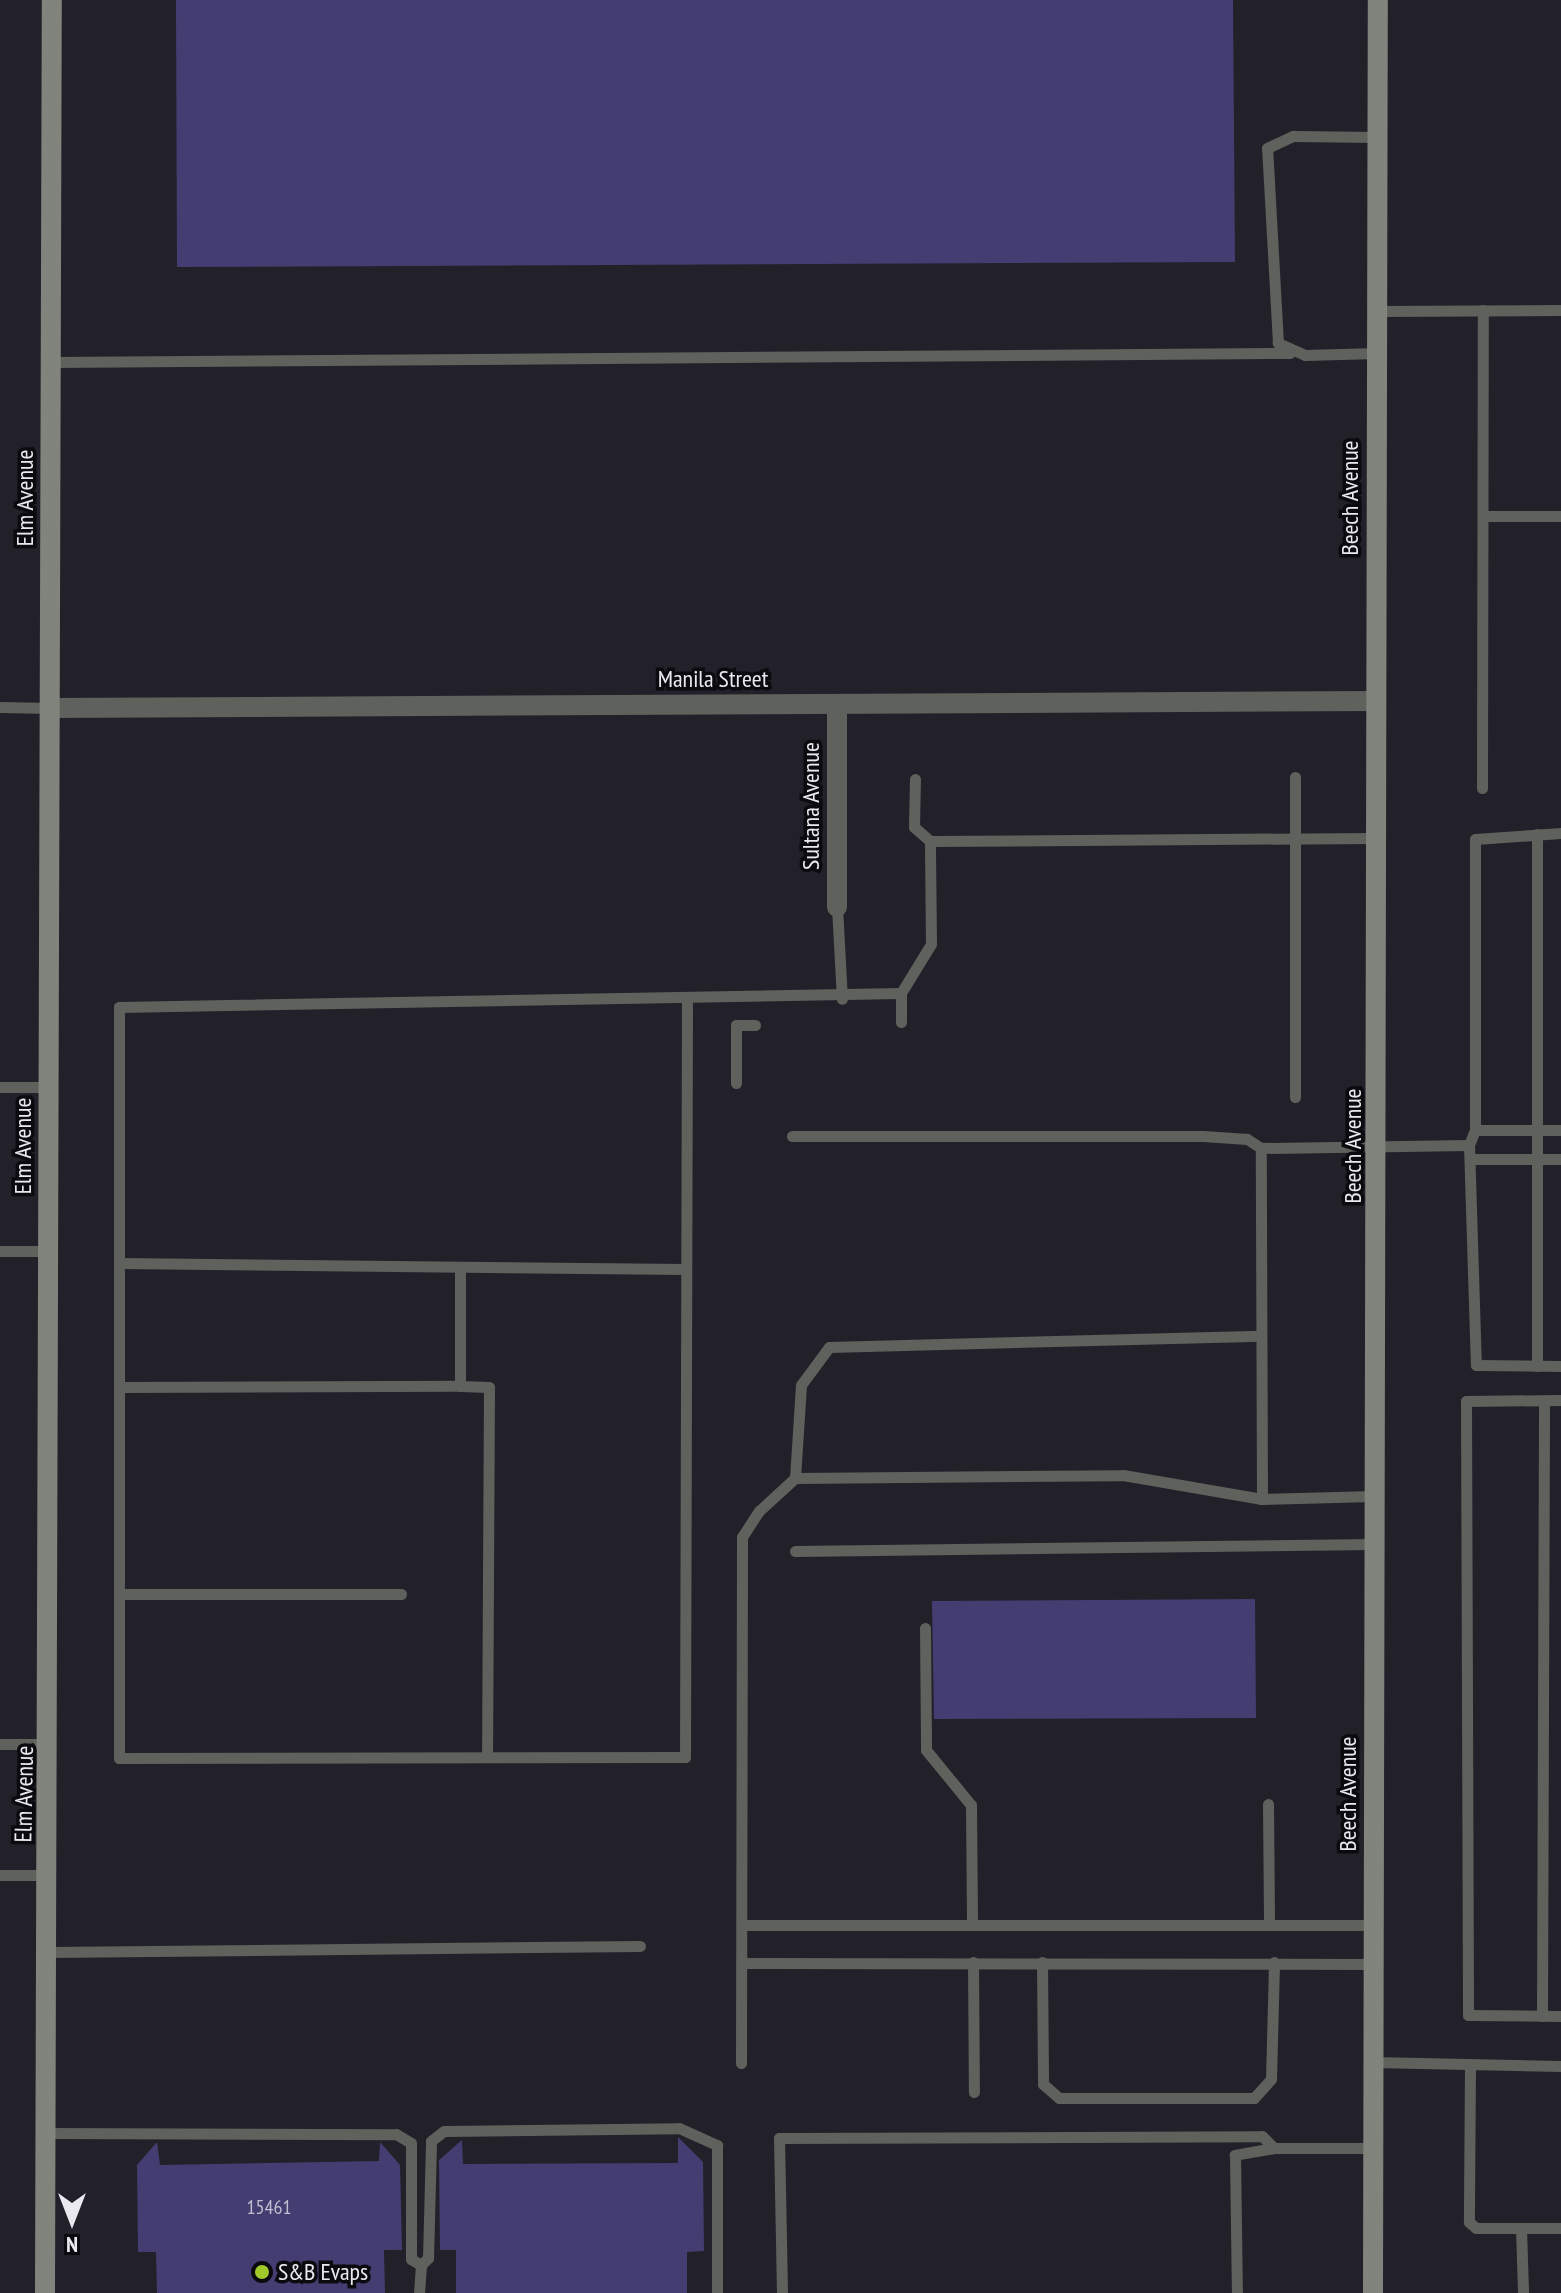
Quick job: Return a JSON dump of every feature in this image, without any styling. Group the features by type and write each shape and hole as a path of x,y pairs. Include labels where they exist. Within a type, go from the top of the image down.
{"main road":[{"name":"Elm Avenue","path":"45,2293 50,1744 48,1251 52,0"},
{"name":"Beech Avenue","path":"1373,2293 1374,1496 1381,1145 1375,838 1378,0"}],"street":[{"name":"Manila Street","path":"51,708 1375,701"},
{"name":"Sultana Avenue","path":"837,705 837,907"}],"lane":[{"path":"1290,353 1272,324 1267,148 1293,136 1378,137"},
{"path":"1482,788 1483,310"},
{"path":"1377,311 1561,310"},
{"path":"52,362 1377,353"},
{"path":"1483,516 1561,516"},
{"path":"0,707 51,708"},
{"path":"1295,777 1295,1097"},
{"path":"915,779 914,827 930,841 1375,838"},
{"path":"1561,833 1475,839 1475,1130 1469,1145 1475,1159 1476,1365 1561,1366"},
{"path":"1537,834 1537,1366"},
{"path":"901,1022 901,993 931,944 930,841"},
{"path":"837,907 842,999"},
{"path":"687,1000 685,1757 119,1758 119,1007 687,1000 842,999 901,993"},
{"path":"736,1083 736,1025 755,1025"},
{"path":"0,1087 49,1087"},
{"path":"1475,1130 1561,1130"},
{"path":"792,1136 1203,1136 1247,1139 1261,1148 1469,1145"},
{"path":"1261,1148 1262,1499"},
{"path":"1475,1159 1561,1159"},
{"path":"0,1251 48,1251"},
{"path":"119,1263 685,1269"},
{"path":"460,1267 460,1386"},
{"path":"741,2063 742,1537 795,1478 801,1385 829,1347 1261,1336"},
{"path":"119,1387 489,1387 487,1757"},
{"path":"1561,1400 1466,1401 1468,2015 1561,2016"},
{"path":"1542,2016 1544,1401"},
{"path":"795,1478 1123,1475 1262,1499 1374,1496"},
{"path":"795,1551 1374,1544"},
{"path":"119,1594 401,1594"},
{"path":"925,1628 926,1750 971,1805 972,1925"},
{"path":"0,1744 50,1744"},
{"path":"1268,1804 1269,1925"},
{"path":"0,1875 49,1875"},
{"path":"742,1925 1373,1925"},
{"path":"49,1952 640,1946"},
{"path":"973,1962 974,2092"},
{"path":"1042,1962 1043,2084 1059,2098 1254,2098 1271,2079 1274,1962"},
{"path":"742,1963 1373,1964"},
{"path":"1373,2062 1561,2066"},
{"path":"1470,2064 1469,2222 1521,2228 1561,2228"},
{"path":"419,2293 421,2265 428,2258 431,2141 444,2131 679,2128 717,2145 717,2293"},
{"path":"47,2133 396,2134 411,2143 411,2259 421,2265"},
{"path":"782,2293 779,2138 1262,2136 1274,2148"},
{"path":"1237,2293 1235,2155 1248,2156 1274,2148 1373,2148"},
{"path":"1521,2228 1523,2293"}],"building":[{"path":"176,0 1233,0 1235,262 177,267"},
{"path":"1255,1599 1256,1718 934,1719 932,1601"},
{"path":"678,2137 703,2162 704,2251 687,2252 687,2293 456,2293 456,2250 440,2250 439,2160 462,2140 463,2164 678,2163"},
{"path":"157,2142 160,2165 379,2161 380,2142 400,2165 402,2250 384,2250 385,2293 157,2293 156,2252 138,2252 137,2165"}],"place":[{"name":"S&B Evaps","path":"262,2272"}]}
